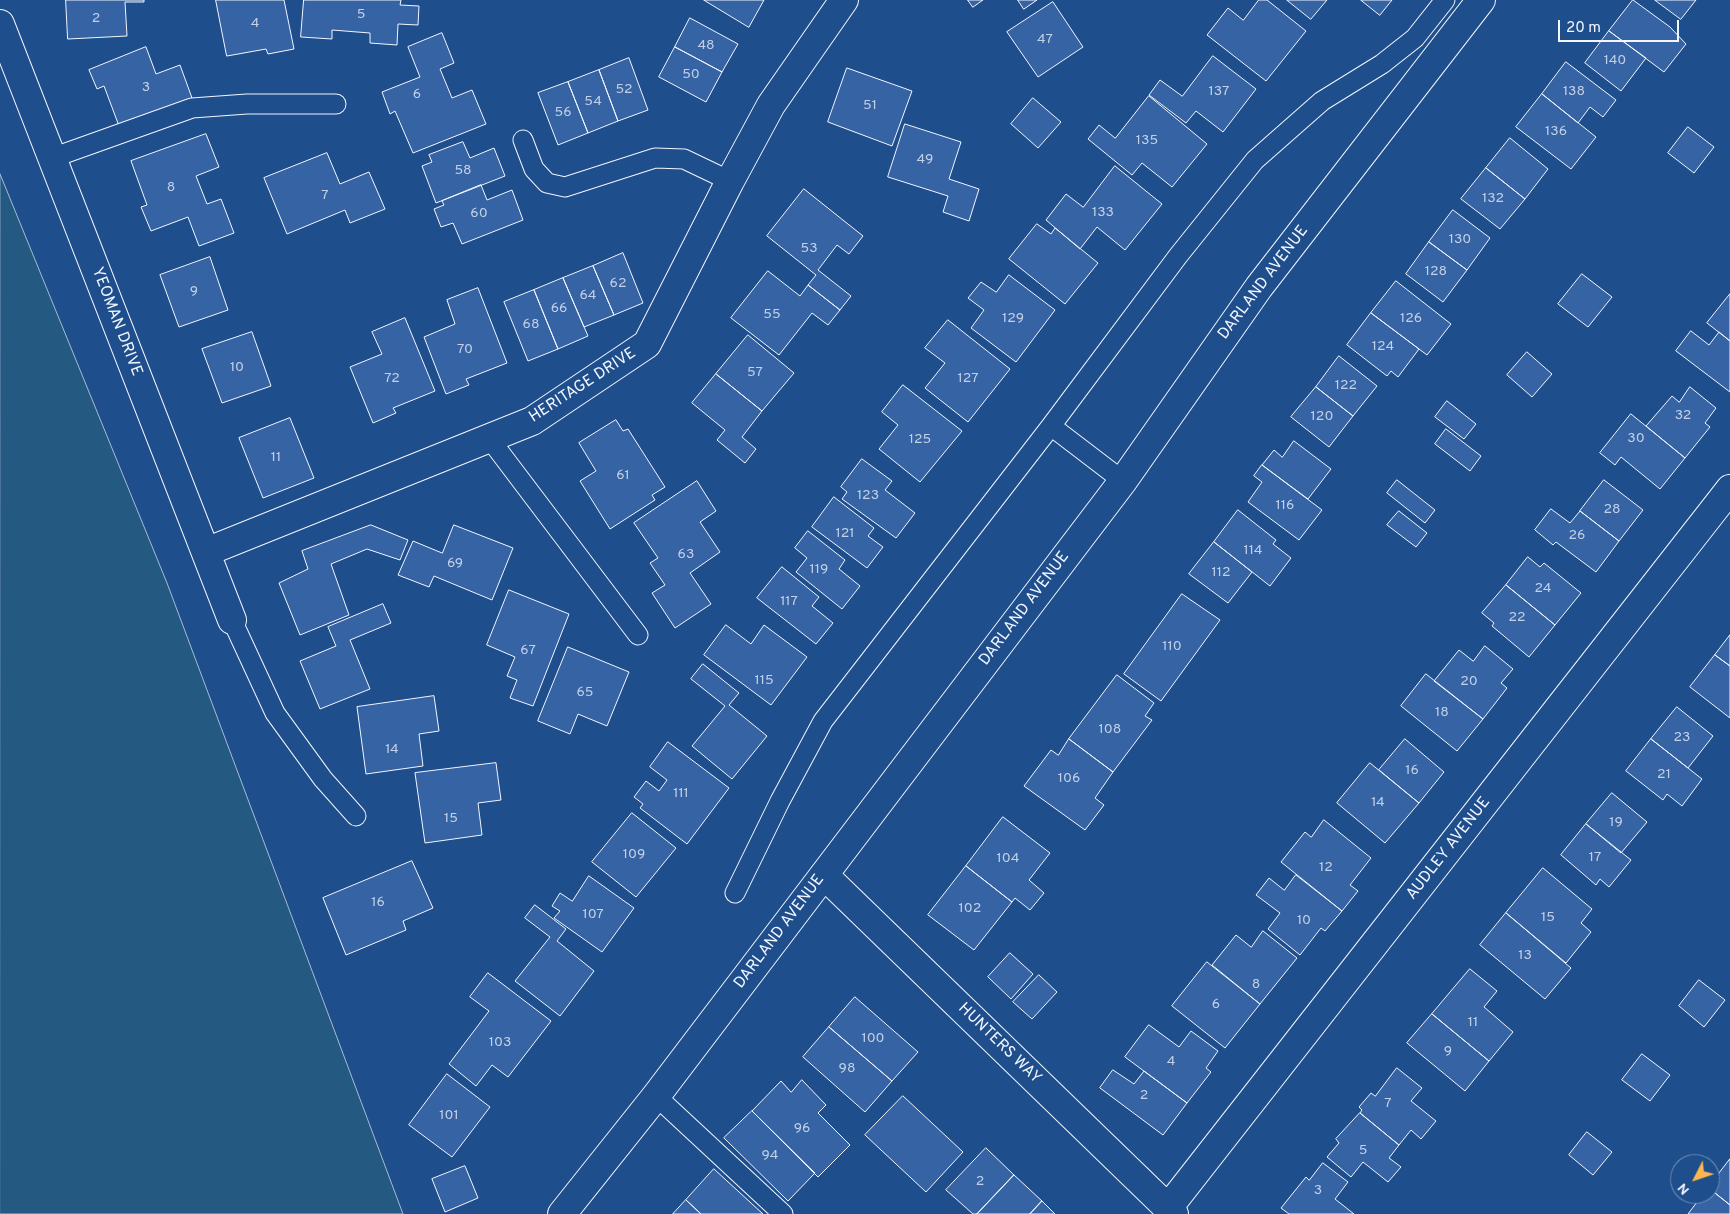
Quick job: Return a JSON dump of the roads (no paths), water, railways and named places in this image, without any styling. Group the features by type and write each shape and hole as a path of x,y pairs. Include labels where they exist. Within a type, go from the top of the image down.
{"street":[{"name":"HERITAGE DRIVE","path":"206,552 532,421 647,344 730,181 772,104 844,0"},
{"name":"DARLAND AVENUE","path":"562,1214 656,1096 1123,481 1259,287 1481,0"},
{"name":"YEOMAN DRIVE","path":"0,24 232,620"},
{"name":"AUDLEY AVENUE","path":"1171,1211 1730,489"},
{"name":"HUNTERS WAY","path":"824,875 1171,1211"}],"lane":[{"path":"734,894 780,801 823,721 1051,426 1178,256 1255,160 1322,101 1382,64 1416,38 1445,0"},
{"path":"52,158 192,108 247,104 336,104"},
{"path":"523,140 534,170 547,183 556,185 565,186 656,158 670,157 684,159 730,181"},
{"path":"1051,426 1123,481"},
{"path":"489,438 638,635"},
{"path":"232,620 275,713 323,779 356,816"},
{"path":"656,1096 783,1214"}]}
